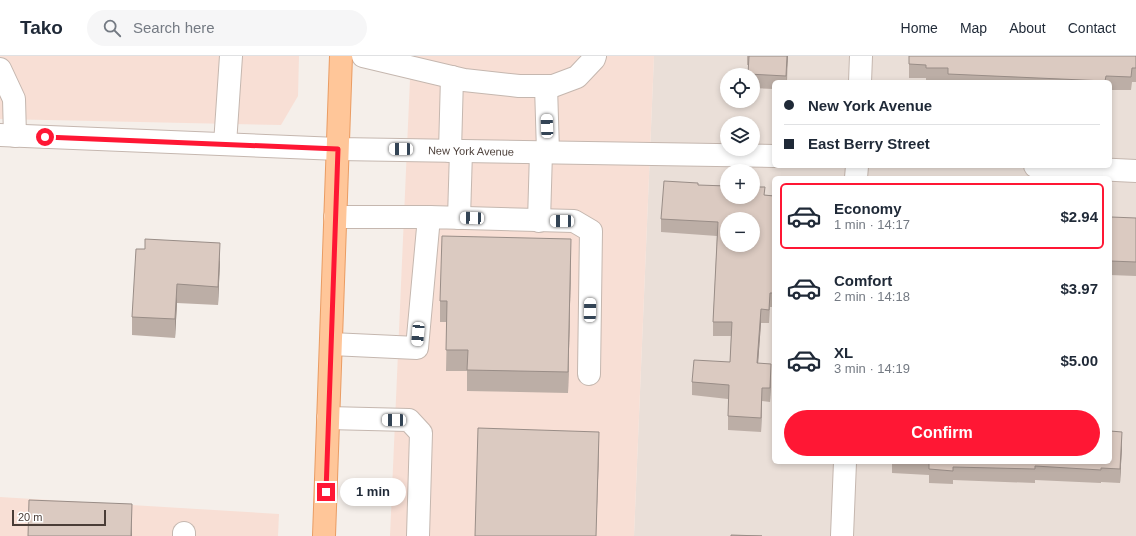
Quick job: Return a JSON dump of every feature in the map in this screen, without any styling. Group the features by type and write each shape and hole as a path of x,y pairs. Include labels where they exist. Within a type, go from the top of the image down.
{"main road":[{"path":"324,536 341,56"}],"street":[{"path":"225,144 231,56"},
{"path":"363,56 430,64 452,77 464,80 519,86 553,86 577,77 595,56"},
{"path":"860,80 861,56"},
{"path":"0,68 14,99 8,136"},
{"path":"452,77 459,218"},
{"path":"539,221 544,152 546,86"},
{"name":"New York Avenue","path":"8,136 338,149 772,156"},
{"path":"1075,168 1136,171"},
{"path":"335,217 429,217 574,221 591,231 589,374"},
{"path":"331,344 417,348 429,217"},
{"path":"328,418 409,420 421,433 418,536"},
{"path":"842,536 845,464"}],"shaded area":[{"path":"0,56 299,56 298,96 281,125 0,119"},
{"path":"411,56 654,56 634,536 390,536"},
{"path":"654,56 1136,56 1136,536 634,536"},
{"path":"0,497 279,514 278,536 0,536"}],"building":[{"path":"749,56 787,56 786,76 760,75 760,68 748,68"},
{"path":"909,56 1136,56 1136,68 1132,68 1131,77 1106,76 1105,80 948,74 948,68 926,68 926,65 909,64"},
{"path":"664,181 720,186 720,204 760,204 760,187 765,187 764,195 772,196 772,293 770,293 769,310 761,309 757,363 771,364 770,388 762,388 761,418 728,416 729,385 692,382 694,360 730,362 732,322 713,322 718,222 661,219"},
{"path":"1112,217 1136,218 1136,262 1112,261"},
{"path":"442,236 571,239 568,372 467,370 468,350 446,350 447,301 440,301"},
{"path":"145,239 220,243 218,287 177,284 175,319 132,317 136,249 145,249"},
{"path":"478,428 599,432 596,536 475,536"},
{"path":"1112,431 1122,432 1120,469 1101,468 1101,470 1035,466 1035,469 953,467 953,471 929,469 929,464 1112,464"},
{"path":"29,500 132,504 131,536 28,536"},
{"path":"731,535 762,536 731,536"}],"route":[{"path":"45,137 338,149 326,492"}]}
